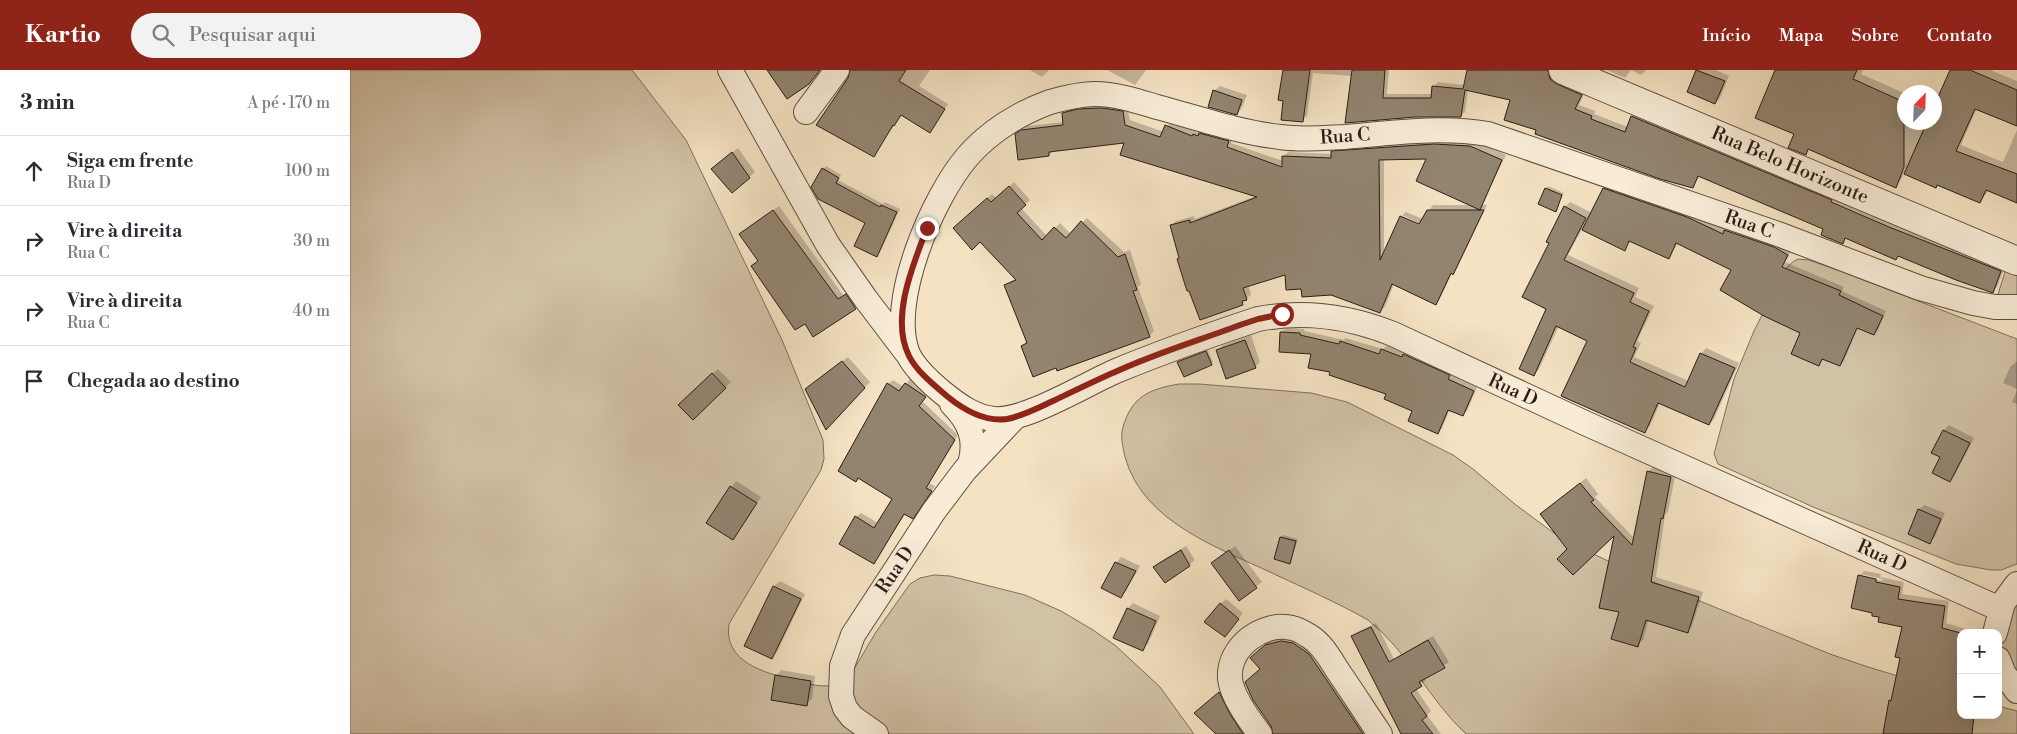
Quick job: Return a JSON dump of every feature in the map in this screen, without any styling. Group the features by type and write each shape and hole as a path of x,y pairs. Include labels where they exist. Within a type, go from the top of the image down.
{"street":[{"path":"730,70 828,245 909,356"},
{"path":"806,112 836,70"},
{"name":"Rua Belo Horizonte","path":"1563,70 2017,261"},
{"name":"Rua C","path":"972,413 937,388 909,356 903,336 902,311 905,294 934,210 948,182 968,156 993,134 1030,111 1049,103 1069,97 1096,94 1123,97 1232,128 1284,138 1323,138 1452,129 1488,134 1778,234 1920,288 1973,303 1995,307 2017,306"},
{"path":"858,288 869,297 882,302 893,302 905,294"},
{"name":"Rua D","path":"972,413 994,419 1014,418 1117,371 1258,319 1282,314 1342,318 1365,323 1393,334 1585,423 2000,609"},
{"path":"937,388 962,414 971,430 974,446 970,464"},
{"name":"Rua D","path":"876,734 852,718 845,708 841,696 842,666 847,650 862,619 934,511 970,464 1014,418"},
{"path":"1996,629 2000,609 2017,584"},
{"path":"1260,734 1234,692 1230,679 1230,666 1237,650 1245,641 1265,631 1282,626 1294,628 1317,642 1380,734"},
{"path":"2002,669 2017,691"}],"shaded area":[{"path":"350,70 632,70 686,140 782,340 823,440 824,459 821,470 729,624 729,637 739,657 748,664 771,674 808,684 827,686 847,681 876,632 910,584 920,578 934,575 950,576 1025,595 1061,611 1093,630 1116,646 1160,687 1194,734 350,734"},
{"path":"1798,259 1809,260 1840,271 2017,339 2017,564 2001,570 1991,570 1956,564 1813,507 1718,464 1714,454 1734,379 1754,331 1785,269"},
{"path":"2009,259 2017,262 2017,302 1995,304"},
{"path":"1179,384 1199,384 1311,393 1347,402 1453,455 1562,539 1648,580 1830,654 1957,694 1957,719 2002,719 2002,707 2017,711 2017,734 1466,734 1453,721 1395,646 1368,620 1206,542 1185,530 1148,499 1134,480 1125,457 1122,431 1131,408 1137,401 1159,388"},
{"path":"2017,586 2017,690 2002,664 2002,629 2000,629"}],"building":[{"path":"767,70 820,70 809,84 787,99"},
{"path":"850,70 906,70 899,81 945,109 930,133 901,115 874,157 816,125 848,78"},
{"path":"1283,70 1310,70 1303,122 1281,120 1283,101 1278,100"},
{"path":"1352,70 1385,70 1383,98 1431,98 1432,86 1463,89 1467,70 1548,70 1550,79 1582,95 1575,109 1592,116 1591,119 1625,132 1631,116 1832,200 1831,202 1889,227 2001,271 1993,293 1898,256 1896,260 1845,238 1843,244 1821,235 1823,229 1698,176 1693,188 1660,179 1535,134 1536,130 1504,120 1510,100 1465,90 1461,117 1415,117 1345,123"},
{"path":"1696,70 1725,81 1715,104 1687,92"},
{"path":"1775,70 1857,70 1853,79 1897,99 1897,130 1904,130 1904,167 1896,188 1808,149 1806,155 1788,148 1794,134 1755,118"},
{"path":"1950,70 1970,70 2017,90 2017,126 1975,109 1956,151 2017,174 2017,203 1986,190 1980,203 1937,185 1936,188 1904,174 1923,130 1942,130 1942,88"},
{"path":"1213,90 1242,100 1237,115 1208,107"},
{"path":"1102,108 1123,111 1125,125 1160,137 1165,125 1192,136 1193,134 1198,136 1199,133 1229,141 1227,147 1282,167 1282,156 1331,158 1331,151 1434,144 1470,146 1502,160 1480,210 1484,210 1453,275 1451,273 1436,305 1392,284 1380,313 1331,295 1302,297 1301,289 1286,290 1285,275 1243,288 1247,300 1242,301 1243,305 1200,320 1189,291 1187,291 1177,259 1179,258 1170,225 1190,220 1190,223 1257,197 1120,155 1124,143 1049,152 1049,156 1018,160 1015,134 1021,130 1063,125 1062,113 1078,109","holes":["1426,159 1416,181 1480,210 1427,210 1419,224 1400,216 1380,260 1379,160"]},
{"path":"732,152 750,178 732,193 711,169"},
{"path":"822,168 839,178 836,183 880,207 881,205 897,212 877,257 854,246 865,223 818,199 811,187"},
{"path":"1009,186 1026,205 1017,213 1042,240 1054,227 1066,238 1081,221 1118,257 1125,254 1137,290 1133,291 1150,337 1057,371 1056,368 1033,377 1021,346 1027,343 1004,285 1016,280 980,242 972,250 953,228 987,198 991,202"},
{"path":"1545,188 1562,195 1556,212 1538,204"},
{"path":"1603,188 1687,217 1723,234 1724,230 1774,247 1788,255 1782,267 1841,291 1839,295 1883,316 1874,335 1857,328 1840,366 1822,359 1819,366 1791,354 1800,333 1764,316 1720,290 1731,270 1676,243 1669,259 1629,241 1625,251 1582,230"},
{"path":"1564,206 1586,218 1564,260 1634,293 1630,302 1649,311 1633,347 1636,348 1630,362 1685,387 1700,353 1735,368 1709,425 1658,403 1645,433 1561,396 1587,341 1556,326 1534,376 1519,369 1546,309 1522,297 1549,243 1546,242"},
{"path":"773,210 838,299 846,294 856,309 813,337 805,324 795,330 751,266 758,261 739,234"},
{"path":"1280,332 1300,333 1300,335 1339,344 1340,341 1379,354 1381,349 1402,357 1403,354 1450,375 1448,379 1474,391 1463,416 1448,410 1438,434 1408,421 1412,411 1384,399 1386,394 1329,375 1330,372 1308,368 1311,354 1279,352"},
{"path":"1245,340 1256,368 1226,379 1216,350"},
{"path":"1206,351 1212,365 1184,377 1177,362"},
{"path":"842,361 865,388 826,430 805,389"},
{"path":"712,373 726,388 693,420 678,405"},
{"path":"887,383 899,391 905,383 926,397 919,406 955,440 926,488 932,491 913,519 904,514 874,564 839,544 855,516 874,528 892,499 858,478 856,482 838,471"},
{"path":"1943,430 1970,443 1950,482 1932,473 1940,457 1931,453"},
{"path":"1647,471 1671,477 1663,519 1661,518 1651,582 1699,597 1688,633 1646,620 1638,647 1611,639 1619,612 1599,608 1614,536 1573,575 1557,559 1567,549 1540,514 1580,483 1594,500 1591,502 1632,545"},
{"path":"730,486 757,503 733,540 706,523"},
{"path":"1918,509 1941,519 1930,544 1908,534"},
{"path":"1280,537 1296,541 1290,564 1274,559"},
{"path":"1181,550 1190,566 1165,583 1153,567"},
{"path":"1229,550 1257,588 1239,601 1211,563"},
{"path":"1115,562 1136,571 1121,598 1101,588"},
{"path":"1858,575 1876,579 1876,582 1900,587 1898,599 1945,606 1942,628 1957,632 1957,719 1974,719 1972,734 1883,734 1889,700 1891,701 1900,658 1895,657 1902,627 1878,622 1879,617 1872,616 1872,613 1851,608"},
{"path":"773,586 801,599 772,659 744,646"},
{"path":"1220,603 1239,619 1225,637 1204,622"},
{"path":"1127,608 1156,621 1143,651 1113,638"},
{"path":"1371,627 1389,662 1428,640 1445,668 1419,682 1422,686 1411,693 1427,716 1422,720 1433,734 1401,734 1351,636"},
{"path":"1281,641 1293,643 1309,654 1363,734 1273,734 1271,726 1253,700 1245,682 1260,669 1250,658 1265,645"},
{"path":"775,675 811,681 807,706 771,700"},
{"path":"1219,692 1243,734 1216,734 1194,713"}],"route":[{"path":"927,228 914,264 902,311 903,336 909,356 920,371 950,399 972,413 984,417 994,419 1014,418 1117,371 1243,324 1282,314"}]}
